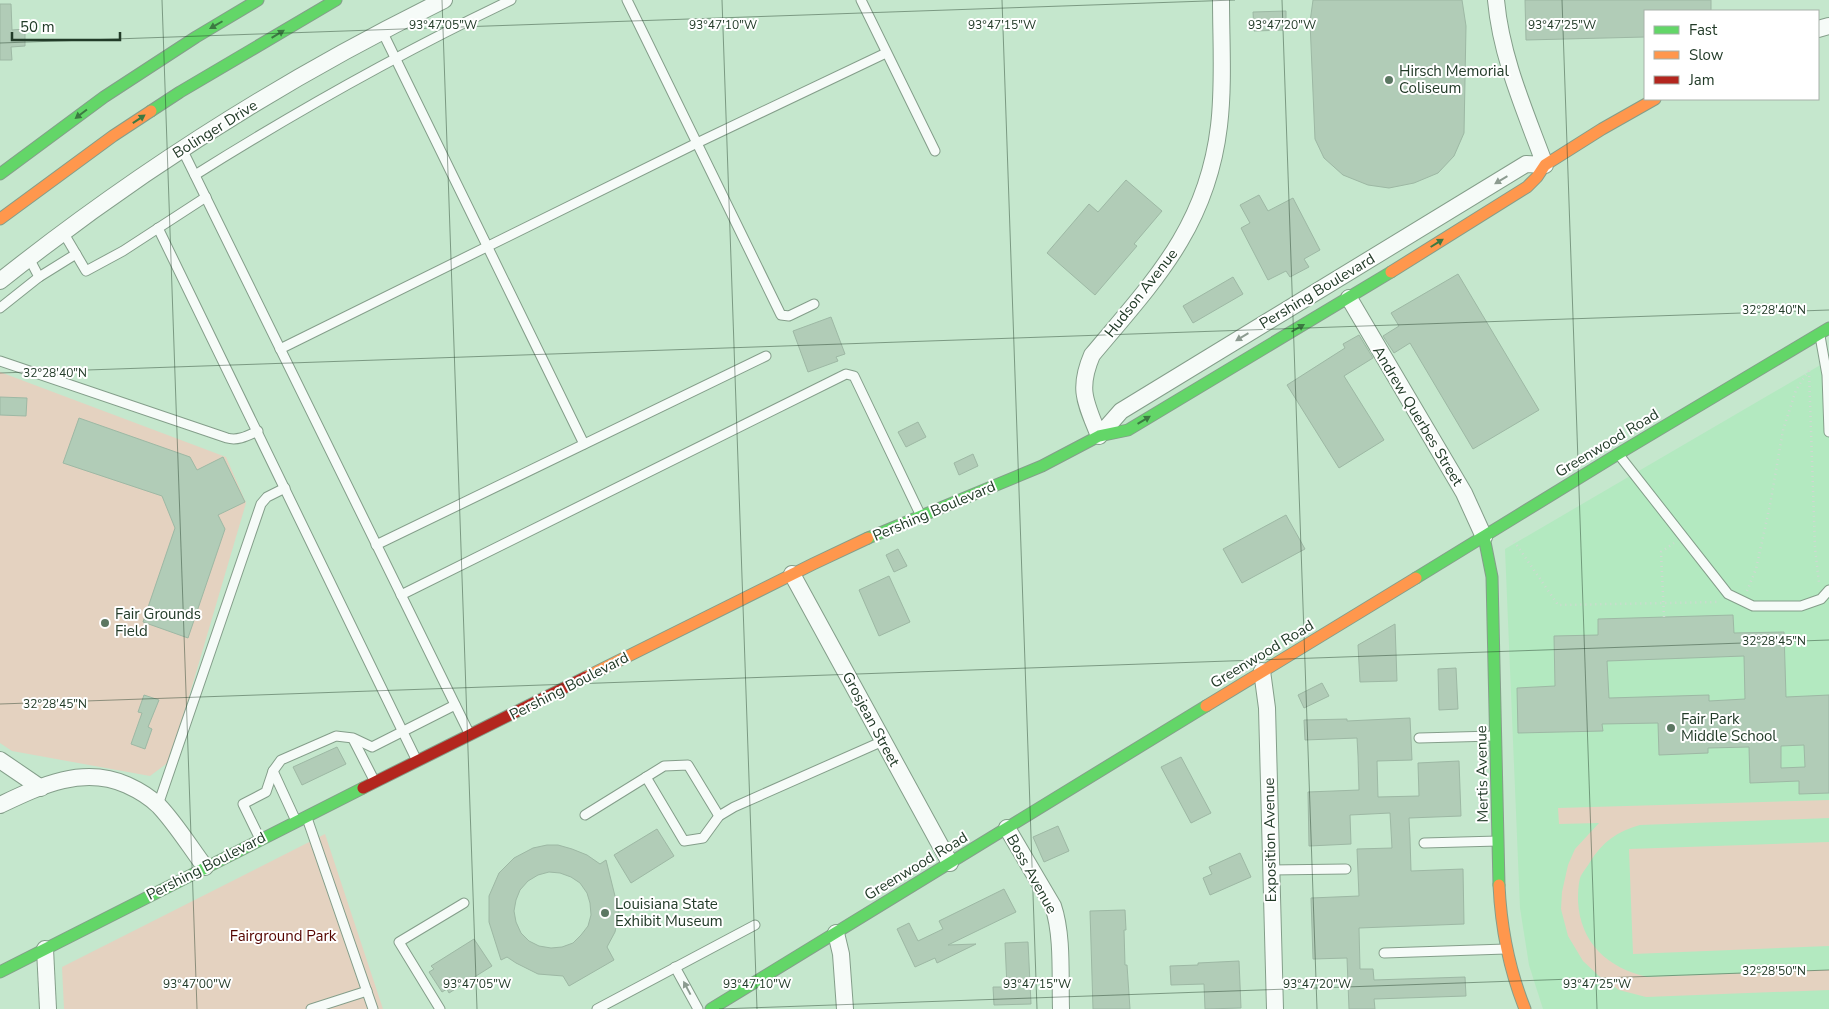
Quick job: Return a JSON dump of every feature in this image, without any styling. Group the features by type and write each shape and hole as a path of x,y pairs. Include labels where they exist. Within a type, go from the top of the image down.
{"main road":[{"path":"0,174 104,97 196,36 258,0"},
{"path":"0,219 113,136 180,92 336,0"},
{"name":"Pershing Boulevard","path":"0,972 260,839 850,546 1042,466 1099,436 1128,430 1348,298 1527,187 1545,165 1602,129 1653,100"},
{"path":"8,228 113,136"},
{"name":"Greenwood Road","path":"711,1009 1262,671 1824,330"},
{"name":"Mertis Avenue","path":"1484,537 1492,577 1500,906 1506,949 1524,1009"}],"street":[{"name":"Bolinger Drive","path":"0,281 28,258 182,149 261,100 382,32 444,0"},
{"name":"Hudson Avenue","path":"1099,436 1085,399 1083,384 1086,369 1092,355 1155,281 1175,252 1201,200 1209,178 1219,126 1221,104 1221,0"},
{"path":"1496,0 1498,23 1505,54 1545,165"},
{"name":"Pershing Boulevard","path":"1099,436 1121,411 1526,164 1545,165"},
{"name":"Andrew Querbes Street","path":"1348,298 1464,493 1484,537"},
{"name":"Grosjean Street","path":"792,574 950,863"},
{"name":"Exposition Avenue","path":"1262,671 1267,708 1275,1009"},
{"path":"0,760 41,788"},
{"path":"0,805 62,780 93,776 106,778 136,789 158,805 205,867"},
{"name":"Boss Avenue","path":"1007,828 1057,916 1061,1009"},
{"path":"836,933 841,954 845,1009"},
{"path":"45,949 48,1009"}],"lane":[{"path":"195,175 293,115 511,0"},
{"path":"627,0 781,315 789,316 814,304"},
{"path":"861,0 935,151"},
{"path":"382,32 584,444"},
{"path":"280,349 697,143 886,53"},
{"path":"182,149 470,735"},
{"path":"64,232 86,271 206,197"},
{"path":"158,228 417,761"},
{"path":"0,296 2,306 39,276 76,254"},
{"path":"28,258 39,276"},
{"path":"1824,330 1829,432"},
{"path":"376,545 766,356"},
{"path":"0,361 233,440 241,439 258,431"},
{"path":"401,595 846,374 854,376 922,517"},
{"path":"1618,454 1728,594 1753,606 1801,606 1821,599 1829,590"},
{"path":"158,805 261,504 267,497 285,488"},
{"path":"260,839 243,804 266,792 273,771 281,760 336,736 353,738 372,747 455,705"},
{"path":"1418,738 1497,736"},
{"path":"353,738 375,782"},
{"path":"646,777 684,841 703,838 719,816 734,807 883,741"},
{"path":"585,815 664,766 688,765 719,816"},
{"path":"273,771 302,818 373,1009"},
{"path":"1424,843 1498,841"},
{"path":"1271,870 1346,869"},
{"path":"440,1009 399,942 464,903"},
{"path":"597,1009 755,925"},
{"path":"1384,953 1506,949"},
{"path":"675,967 698,1009"},
{"path":"311,1009 367,991"}],"path":[{"path":"1514,541 1558,606 1721,602 1739,599 1756,569 1770,505 1783,430 1796,390 1809,370 1816,548 1821,599"},
{"path":"1664,617 1661,552 1683,536"}],"shaded area":[{"name":"Fair Park Middle School","path":"1829,360 1829,1009 1543,1009 1529,965 1520,908 1505,549"}],"green space":[{"name":"Fair Grounds Field","path":"0,372 226,457 246,503 170,761 150,776 12,751 0,743"},
{"path":"1829,800 1829,818 1640,825 1632,827 1611,838 1595,855 1580,878 1578,901 1580,916 1590,941 1609,960 1633,973 1647,977 1829,970 1829,990 1646,997 1619,990 1599,976 1583,961 1568,936 1561,909 1562,892 1568,865 1575,849 1599,823 1559,824 1558,808"},
{"name":"Fairground Park","path":"325,834 383,1009 64,1009 62,967"},
{"path":"1829,842 1829,946 1633,954 1629,849"}],"building":[{"name":"Hirsch Memorial Coliseum","path":"1313,0 1462,0 1466,26 1464,133 1454,156 1438,173 1414,183 1389,188 1368,185 1343,175 1324,158 1315,139 1310,22"},
{"path":"1525,0 1711,0 1711,10 1644,10 1644,37 1526,40"},
{"path":"0,4 11,4 12,30 25,29 25,46 11,47 12,60 0,60"},
{"path":"1286,11 1286,30 1254,31 1253,12"},
{"path":"1126,180 1162,211 1134,244 1137,246 1095,295 1047,253 1089,204 1098,212"},
{"path":"1259,195 1268,211 1293,198 1320,250 1304,259 1309,267 1290,277 1286,271 1268,280 1241,228 1250,223 1240,205"},
{"path":"1458,274 1539,410 1473,449 1410,343 1394,353 1383,336 1399,326 1391,313"},
{"path":"1233,277 1243,294 1193,323 1183,306"},
{"path":"831,317 845,354 836,357 838,361 808,372 793,331"},
{"path":"1359,335 1373,358 1344,376 1384,440 1339,468 1287,385 1345,348 1343,344"},
{"path":"0,397 27,398 26,416 0,415"},
{"path":"79,418 190,457 197,470 223,457 245,502 218,515 225,529 188,638 143,622 175,528 162,496 63,463"},
{"path":"918,422 926,437 906,447 898,432"},
{"path":"973,454 978,466 959,475 954,463"},
{"path":"1286,515 1305,549 1242,583 1223,549"},
{"path":"898,549 907,566 894,572 886,555"},
{"path":"889,576 910,622 879,636 859,590"},
{"path":"1733,615 1734,633 1784,632 1786,697 1829,695 1829,793 1799,794 1799,781 1750,783 1749,747 1708,748 1708,753 1659,755 1658,723 1602,724 1603,731 1518,733 1517,688 1555,686 1554,636 1598,635 1598,619","holes":["1744,656 1745,699 1709,701 1709,695 1609,698 1607,661","1804,745 1805,767 1781,768 1781,746"]},
{"path":"1395,624 1397,681 1360,682 1358,645"},
{"path":"1456,668 1458,709 1439,710 1438,669"},
{"path":"1322,683 1329,696 1304,708 1298,695"},
{"path":"144,695 159,700 148,727 152,729 145,749 131,744 142,713 138,712"},
{"path":"1410,718 1412,760 1377,761 1378,797 1419,796 1418,763 1459,761 1461,816 1409,818 1411,871 1463,869 1464,924 1359,928 1360,969 1373,969 1374,980 1465,977 1466,996 1374,999 1375,1009 1349,1009 1347,958 1313,959 1311,898 1359,896 1357,849 1392,848 1390,813 1350,815 1351,844 1309,846 1308,792 1359,790 1358,756 1357,738 1305,740 1304,720 1347,719 1347,721"},
{"path":"337,747 346,764 302,785 293,767"},
{"path":"1181,757 1211,813 1191,823 1161,767"},
{"path":"1058,826 1069,851 1044,862 1033,837"},
{"path":"657,829 674,856 631,883 614,855"},
{"name":"Louisiana State Exhibit Museum","path":"558,845 587,855 600,864 606,860 619,912 615,932 607,947 614,960 569,986 563,976 538,974 507,957 501,960 489,922 489,896 499,873 514,858 533,848","holes":["549,872 560,873 580,883 587,893 591,915 588,926 573,943 551,948 539,946 529,941 521,933 514,911 516,900 520,890 528,881 538,875"]},
{"path":"1240,853 1251,877 1210,895 1203,878 1212,874 1209,867"},
{"path":"1004,889 1016,912 948,945 976,944 937,963 935,958 915,967 897,929 909,923 918,941 943,929 939,921"},
{"path":"1125,910 1125,965 1127,965 1130,1009 1093,1009 1090,911"},
{"path":"474,939 492,966 449,993 447,989 442,992 429,972 434,969 431,966"},
{"path":"1028,942 1031,1004 994,1005 993,987 1007,987 1005,943"},
{"path":"1239,961 1241,1008 1205,1009 1204,984 1171,985 1170,966"}],"traffic: fast":[{"path":"0,174 104,97 196,37 258,0"},
{"path":"151,111 336,0"},
{"path":"868,538 1042,466 1099,436 1128,430 1391,272"},
{"path":"1416,578 1829,328"},
{"path":"1484,537 1492,577 1499,885"},
{"path":"711,1009 1206,706"},
{"path":"0,972 363,788"}],"traffic: slow":[{"path":"1391,272 1527,187 1545,165 1602,129 1653,100"},
{"path":"0,219 113,136 151,111"},
{"path":"586,677 868,538"},
{"path":"1206,706 1416,578"},
{"path":"1499,885 1507,948 1514,979 1525,1009"}],"traffic: jam":[{"path":"363,788 586,677"}],"place":[{"name":"Hirsch Memorial Coliseum","path":"1389,80"},
{"name":"Fair Grounds Field","path":"105,623"},
{"name":"Fair Park Middle School","path":"1671,728"},
{"name":"Louisiana State Exhibit Museum","path":"605,913"}]}
